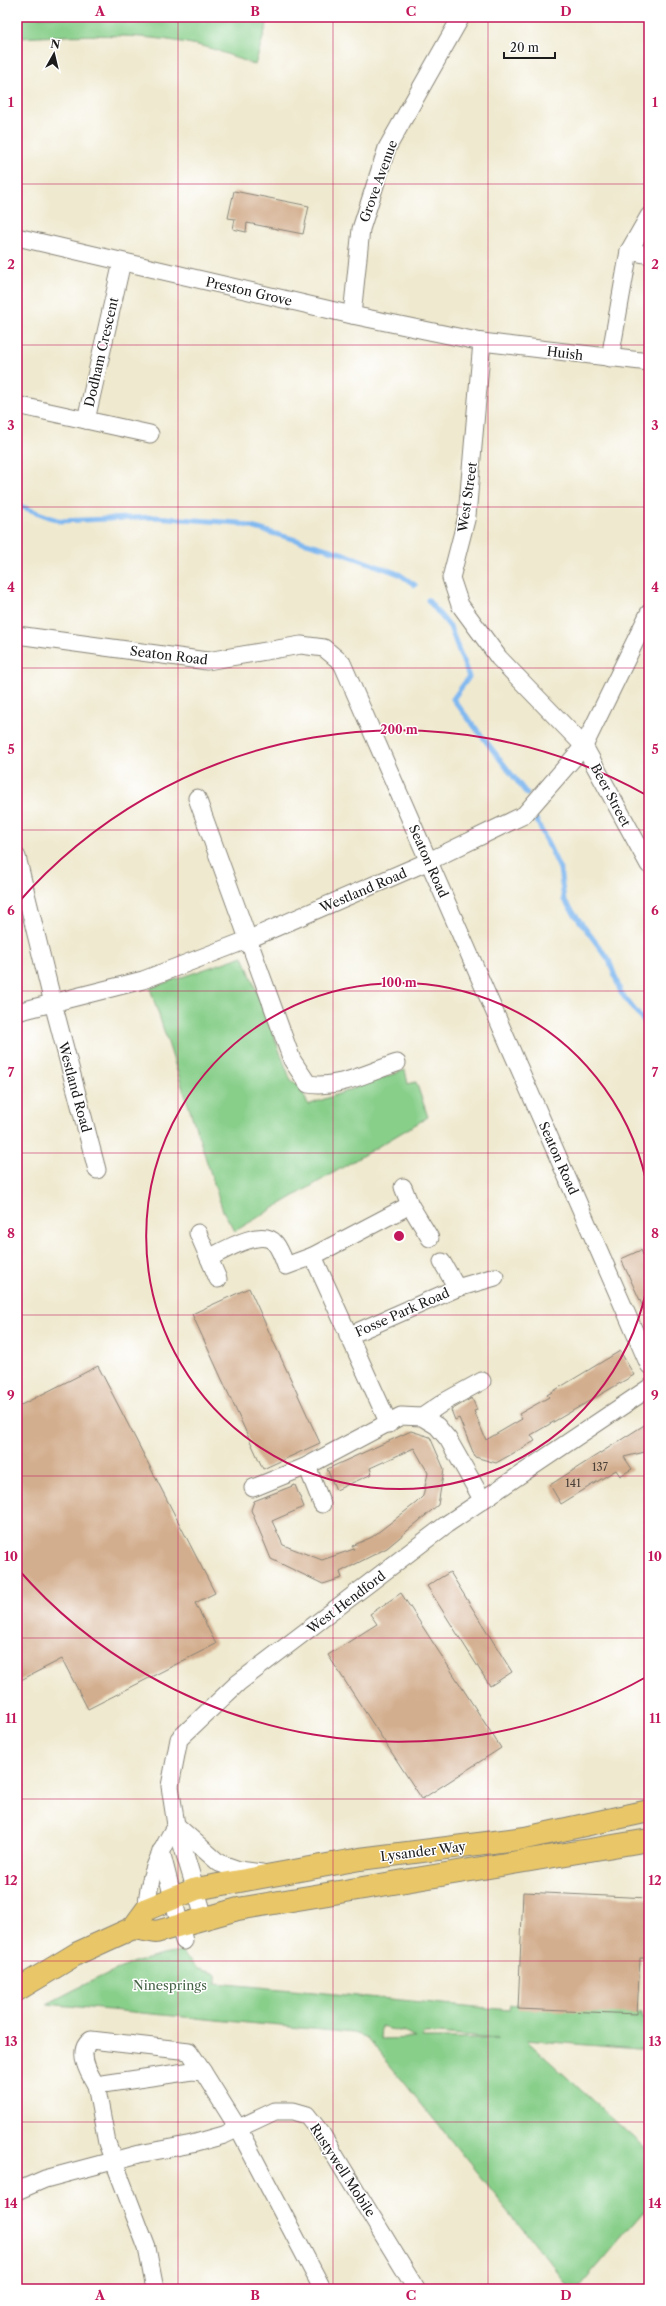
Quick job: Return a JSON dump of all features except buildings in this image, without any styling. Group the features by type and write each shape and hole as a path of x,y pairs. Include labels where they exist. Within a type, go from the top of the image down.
{"main road":[{"name":"Lysander Way","path":"146,1909 196,1889 360,1859 525,1838 649,1811"},
{"name":"Lysander Way","path":"133,1928 156,1932 182,1932 204,1917 238,1909 649,1840"},
{"path":"17,1990 78,1953 133,1928 146,1909"}],"street":[{"name":"Grove Avenue","path":"352,315 361,229 387,148 461,17"},
{"path":"610,358 629,251 649,216"},
{"name":"Preston Grove","path":"17,237 352,315 482,342"},
{"path":"629,251 649,255"},
{"name":"Dodham Crescent","path":"17,405 86,420 122,262"},
{"name":"Huish","path":"482,342 649,362"},
{"name":"West Street","path":"482,342 467,516 451,578 460,605 499,658 584,746"},
{"path":"86,420 150,434"},
{"name":"Westland Road","path":"17,1012 142,980 247,940 429,861 524,815 584,746 649,613"},
{"name":"Seaton Road","path":"17,635 208,661 302,646 324,648 342,663 649,1365"},
{"name":"Beer Street","path":"584,746 649,865"},
{"path":"197,798 247,940 292,1060 308,1084 322,1086 337,1083 397,1063"},
{"name":"Westland Road","path":"17,857 53,1003 97,1170"},
{"path":"403,1187 410,1205 430,1238"},
{"path":"209,1258 248,1240 267,1237 274,1242 286,1266 313,1256 410,1205"},
{"path":"198,1233 218,1279"},
{"name":"Fosse Park Road","path":"313,1256 389,1424"},
{"name":"Fosse Park Road","path":"442,1262 457,1288"},
{"name":"Fosse Park Road","path":"348,1336 457,1288 495,1277"},
{"path":"422,1417 444,1402 482,1381"},
{"name":"West Hendford","path":"204,1917 176,1825 170,1786 178,1739 238,1683 482,1499 649,1388"},
{"path":"253,1488 307,1466 389,1424 401,1416 422,1417 437,1426 448,1439 482,1499"},
{"path":"307,1466 322,1504"},
{"path":"146,1909 148,1884 161,1851 176,1825 219,1863 238,1870 278,1874"},
{"path":"161,1851 182,1932"},
{"path":"157,2289 154,2284 147,2248 107,2143 96,2085 89,2075 83,2052 86,2044 91,2040 189,2051 238,2128 322,2288"},
{"path":"96,2085 192,2071 203,2072"},
{"name":"Rustywell Mobile","path":"17,2191 45,2180 139,2154 199,2142 224,2135 275,2110 293,2111 307,2115 347,2174 416,2289"}],"green space":[{"path":"17,17 269,17 255,65 219,51 204,47 152,38 85,35 17,38"},
{"path":"243,956 291,1081 301,1088 308,1105 405,1070 408,1084 416,1082 428,1117 235,1231 223,1211 150,988"},
{"name":"Ninesprings","path":"181,1952 198,1969 216,1974 216,1983 509,2010 510,2005 641,2012 641,2016 649,2017 649,2050 526,2040 649,2152 649,2205 577,2289 571,2289 368,2038 354,2033 47,2004 111,1972 128,1965 163,1955","holes":["381,2026 403,2031 416,2038 380,2039","438,2033 497,2038 422,2038 425,2034"]}],"waterway":[{"path":"17,505 60,521 154,517 238,523 344,554 399,574 415,585"},
{"path":"428,600 450,627 469,677 453,699 527,794"},
{"path":"536,819 560,869 564,900 609,960 621,993 649,1028"}]}
